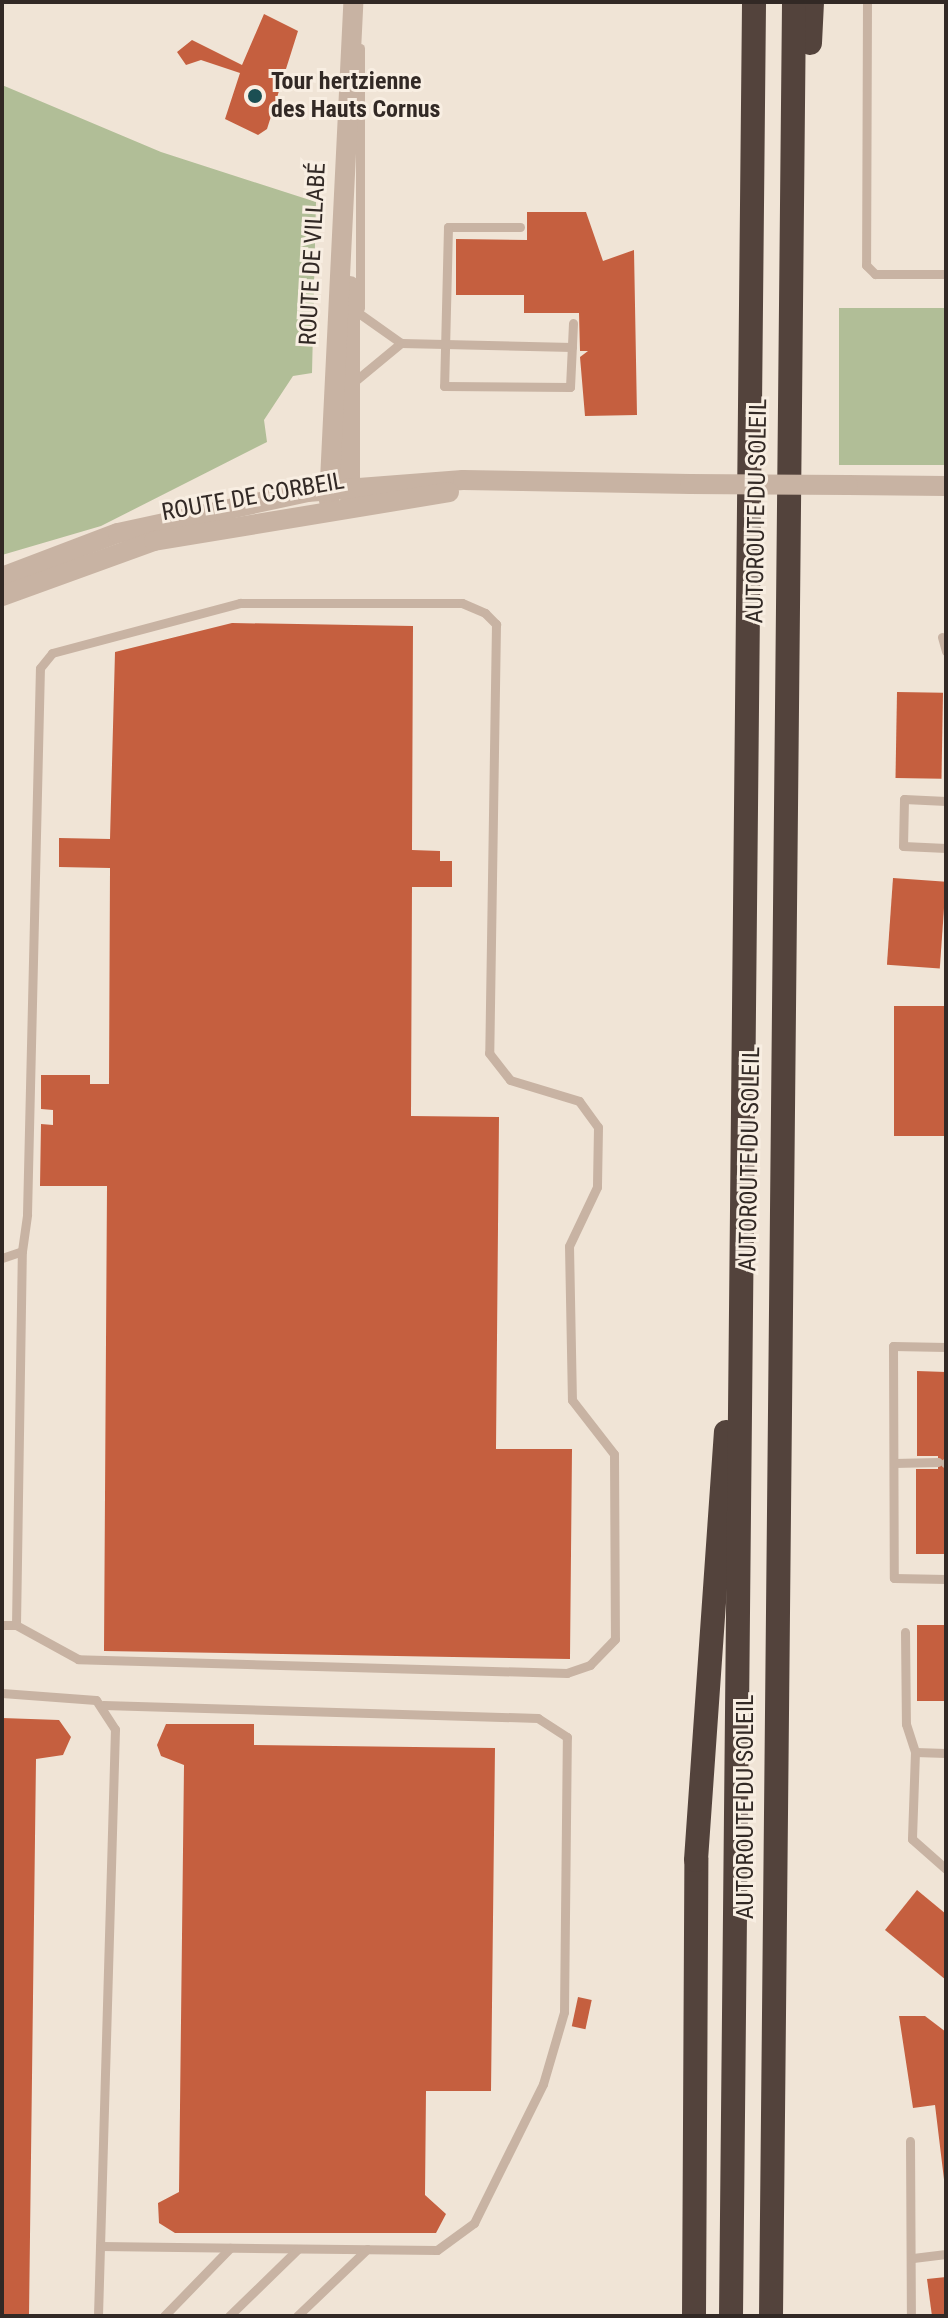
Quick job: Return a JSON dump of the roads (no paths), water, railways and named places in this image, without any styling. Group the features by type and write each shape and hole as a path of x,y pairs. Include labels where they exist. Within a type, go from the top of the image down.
{"highway":[{"name":"AUTOROUTE DU SOLEIL","path":"731,2316 737,1352 754,2"},
{"name":"AUTOROUTE DU SOLEIL","path":"771,2316 783,686 796,77 794,2"},
{"path":"796,77 809,59 812,2"},
{"path":"677,2316 690,2147 705,1692 737,1352"},
{"path":"690,2147 694,2316"},
{"path":"773,2277 782,2316"}],"street":[{"name":"ROUTE DE VILLABÉ","path":"329,499 353,2"},
{"name":"ROUTE DE VILLABÉ","path":"350,497 348,395 360,48 365,2"},
{"name":"ROUTE DE CORBEIL","path":"2,577 171,519 329,499 520,481 946,486"},
{"name":"ROUTE DE CORBEIL","path":"2,596 154,541 329,499"}],"lane":[{"path":"867,2 866,265 875,274 946,274"},
{"path":"348,395 359,372 360,48"},
{"path":"520,227 448,227 444,386 570,387 573,323"},
{"path":"360,314 401,343 572,347"},
{"path":"359,372 401,343"},
{"path":"2,1625 16,1625 78,1659 567,1673 590,1665 615,1639 614,1454 572,1400 569,1246 597,1187 598,1127 579,1101 510,1080 489,1053 496,624 485,613 462,603 240,603 52,653 40,668 22,1251 16,1625"},
{"path":"942,637 946,651"},
{"path":"946,801 904,799 903,846 946,848"},
{"path":"2,1258 22,1251"},
{"path":"946,1347 893,1346 894,1578 946,1579"},
{"path":"894,1463 943,1463"},
{"path":"905,1632 906,1724 915,1752 912,1839 946,1869"},
{"path":"2,1693 59,1692 103,1705 538,1718 567,1737 564,2012 543,2084 474,2223 437,2250 100,2246"},
{"path":"98,2316 115,1729 103,1705"},
{"path":"915,1752 946,1753"},
{"path":"910,2141 911,2316"},
{"path":"164,2316 230,2248"},
{"path":"229,2316 298,2249"},
{"path":"297,2316 367,2249"},
{"path":"913,2258 946,2254"}],"place":[{"name":"Tour hertzienne des Hauts Cornus","path":"255,96"}]}
